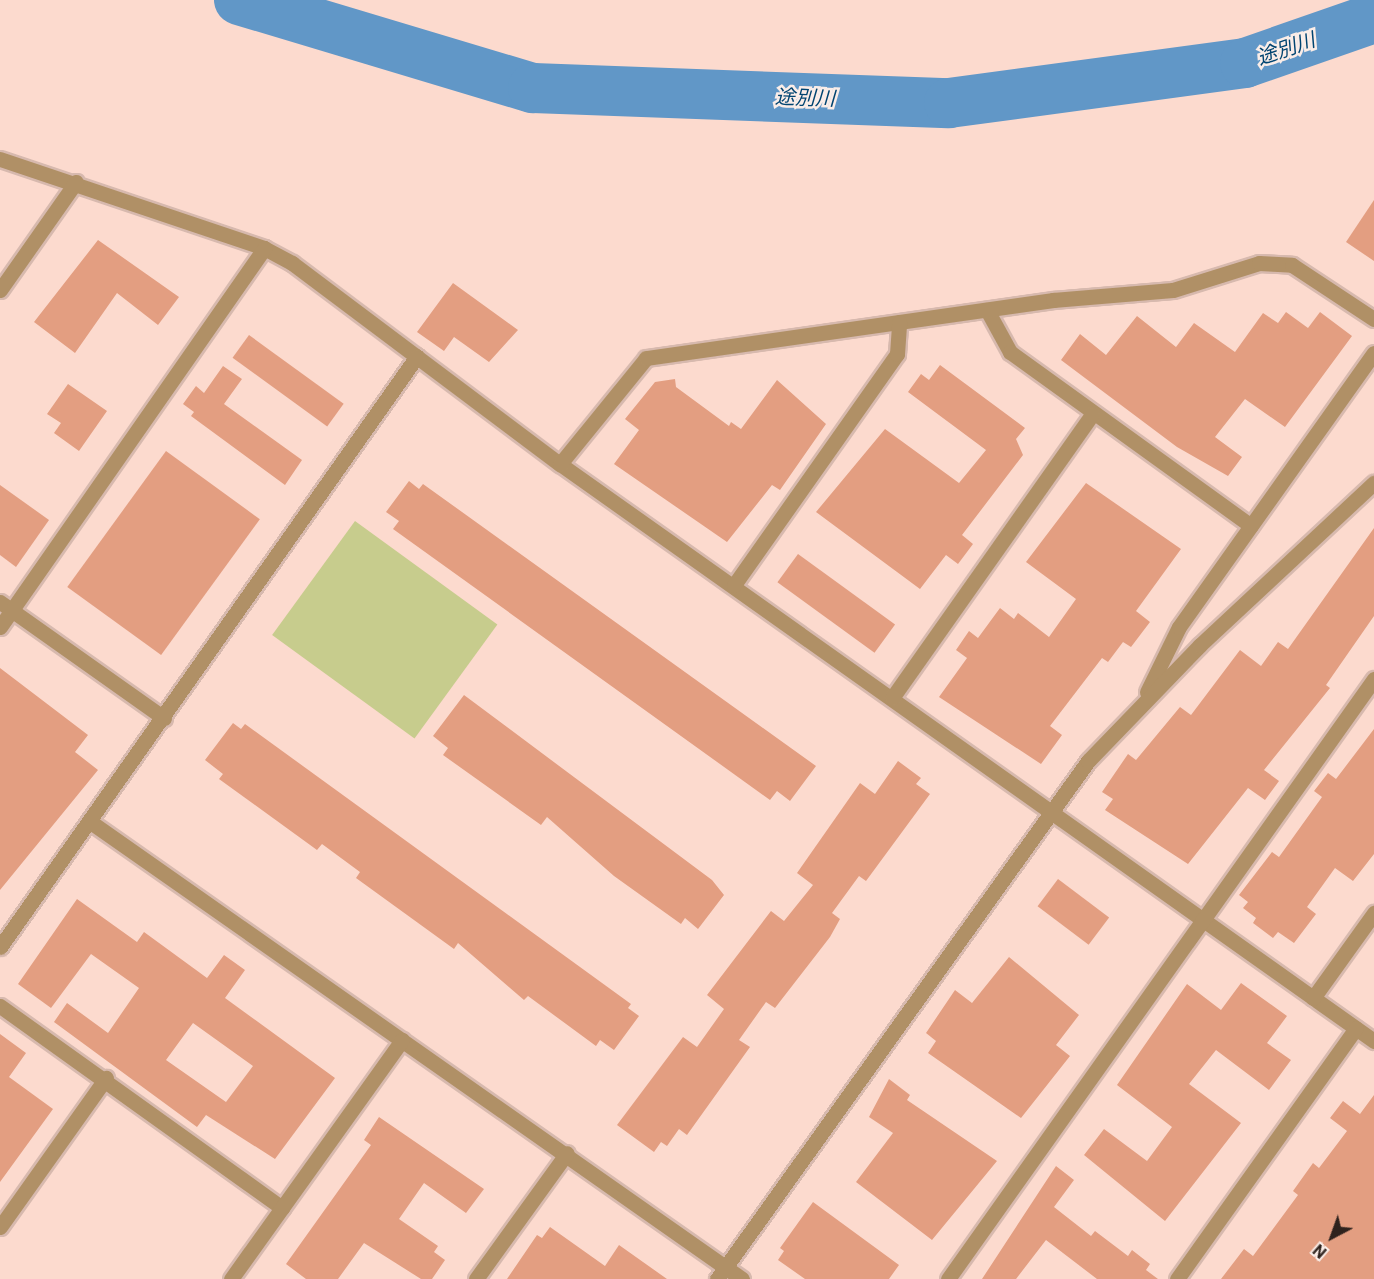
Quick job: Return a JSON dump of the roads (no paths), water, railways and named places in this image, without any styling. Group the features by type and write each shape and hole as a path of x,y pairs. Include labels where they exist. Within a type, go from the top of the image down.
{"street":[{"path":"0,159 76,182 264,248 417,356 560,464 734,585 1374,1041"},
{"path":"0,290 76,182"},
{"path":"0,627 6,607 264,248"},
{"path":"560,464 645,358 987,310 1173,290 1259,263 1292,265 1374,319"},
{"path":"987,310 1010,352 1092,414 1251,526"},
{"path":"734,585 897,354 899,322"},
{"path":"1141,703 1179,627 1374,353"},
{"path":"0,947 92,823 417,356"},
{"path":"892,698 1092,414"},
{"path":"721,1273 1051,811 1141,703 1374,483"},
{"path":"6,607 164,718"},
{"path":"948,1279 1202,918 1374,679"},
{"path":"92,823 567,1153 721,1273 742,1279"},
{"path":"1313,998 1374,913"},
{"path":"0,1005 106,1078 282,1208"},
{"path":"1176,1279 1356,1028"},
{"path":"231,1279 402,1040"},
{"path":"0,1227 106,1078"},
{"path":"476,1279 567,1153"}],"waterway":[{"name":"途別川","path":"239,0 533,88 949,103 1245,63 1374,18"}]}
